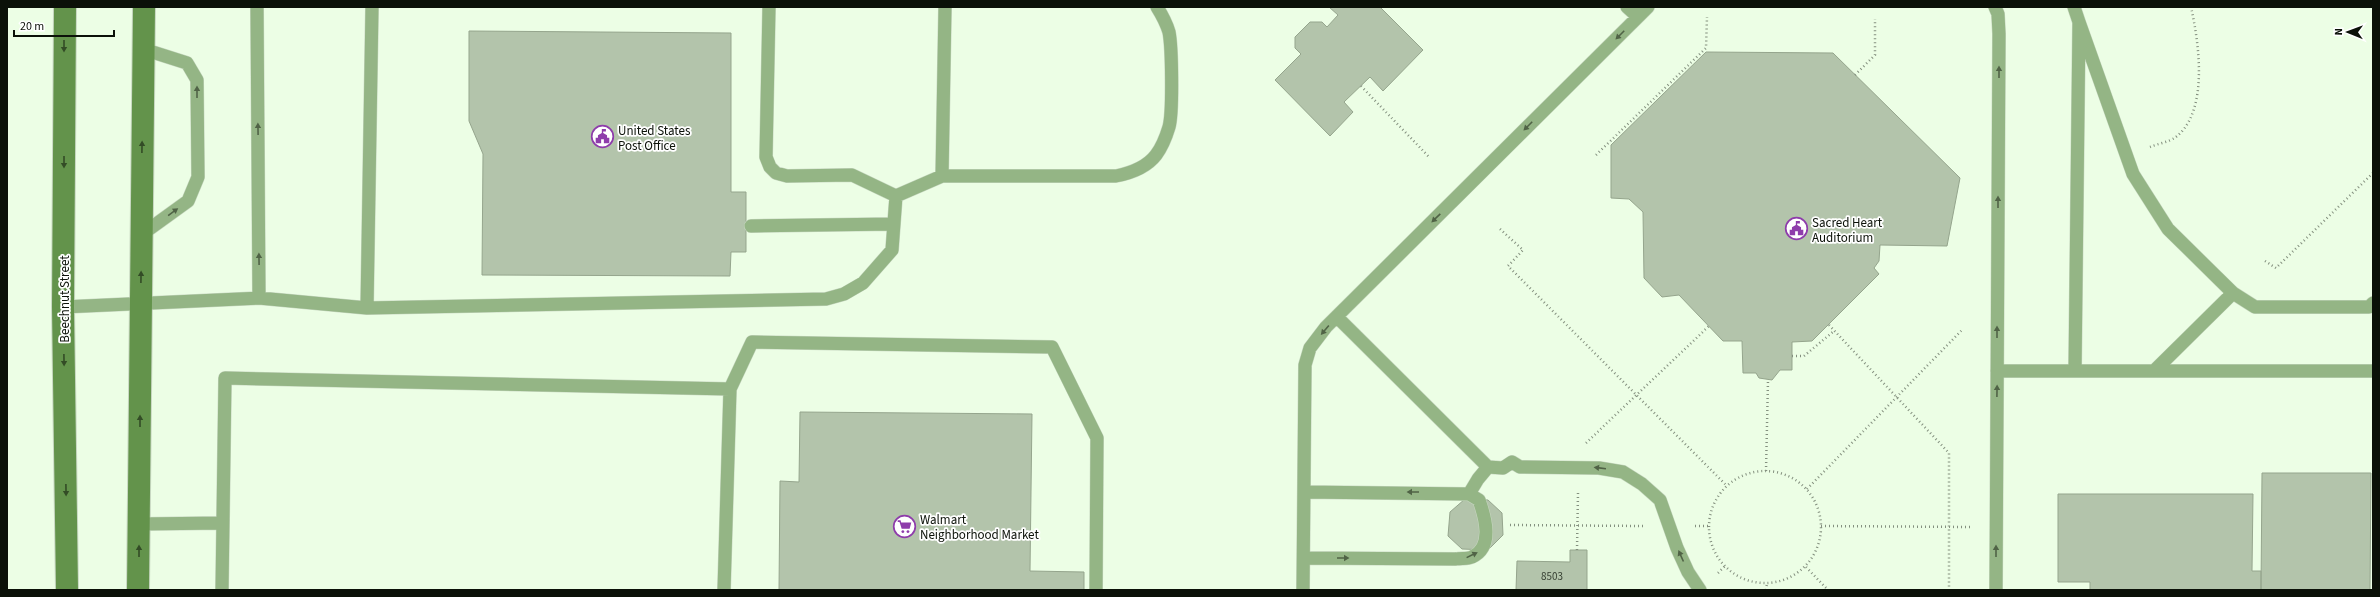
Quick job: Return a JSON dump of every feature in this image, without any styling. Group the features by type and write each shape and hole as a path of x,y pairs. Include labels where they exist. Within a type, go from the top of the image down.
{"main road":[{"name":"Beechnut Street","path":"65,7 63,307 68,590"},
{"path":"138,590 144,7"}],"lane":[{"path":"257,7 259,298"},
{"path":"367,308 372,7"},
{"path":"769,7 766,157 770,167 776,173 787,176 852,175 896,196 942,176 1116,176 1129,174 1143,167 1156,155 1170,126 1171,51 1169,32 1164,17 1157,7"},
{"path":"942,176 945,7"},
{"path":"1627,7 1638,17"},
{"path":"1304,590 1305,364 1310,348 1337,317 1648,7"},
{"path":"1995,7 1998,14 1999,34 1996,590"},
{"path":"2074,7 2133,174 2168,229 2233,293 2255,307 2369,308 2373,303"},
{"path":"2075,371 2079,22"},
{"path":"141,235 188,201 198,178 197,80 187,63 143,49"},
{"path":"63,307 140,305 259,298 367,308 826,299 844,294 863,283 892,250 896,196"},
{"path":"751,226 894,224"},
{"path":"2154,371 2233,293"},
{"path":"1337,317 1488,467 1503,468 1512,462 1520,467 1599,468 1622,472 1642,484 1660,500 1680,554 1700,590"},
{"path":"724,590 730,389 752,342 1052,346 1097,438 1096,590"},
{"path":"1997,371 2373,371"},
{"path":"222,590 225,378 730,389"},
{"path":"1470,494 1478,479 1488,467"},
{"path":"1304,492 1470,494 1479,500 1487,534 1481,550 1472,557 1456,559 1304,558"},
{"path":"139,524 223,523"}],"path":[{"path":"2127,155 2175,137 2188,123 2194,110 2198,76 2197,48 2191,7"},
{"path":"1596,155 1706,48 1706,17"},
{"path":"1855,75 1875,56 1875,19"},
{"path":"1361,86 1430,158"},
{"path":"2265,261 2276,268 2373,173"},
{"path":"1500,229 1523,250 1508,266 1727,486"},
{"path":"1829,325 1949,453 1949,590"},
{"path":"1581,447 1710,326"},
{"path":"1807,489 1963,330"},
{"path":"1792,356 1804,356 1834,331"},
{"path":"1766,471 1768,380"},
{"path":"1766,471 1781,473 1794,479 1807,489 1820,513 1821,526 1814,555 1806,567 1794,576 1781,581 1767,583 1751,582 1737,576 1725,566 1716,554 1711,541 1711,512 1717,498 1727,486 1752,472 1766,471"},
{"path":"1577,550 1578,486"},
{"path":"1503,524 1646,526"},
{"path":"1821,526 1977,526"},
{"path":"1806,567 1828,590"},
{"path":"1766,590 1767,583"}],"building":[{"path":"1329,7 1380,7 1423,50 1383,91 1370,77 1344,102 1353,112 1330,136 1275,80 1301,54 1295,48 1295,37 1310,22 1322,22 1327,27 1338,15"},
{"name":"United States Post Office","path":"469,31 731,33 731,192 746,192 746,252 731,252 730,276 482,275 483,154 469,121"},
{"name":"Sacred Heart Auditorium","path":"1706,52 1833,53 1960,178 1947,246 1880,245 1879,261 1874,268 1879,274 1812,341 1792,342 1792,370 1780,370 1772,380 1759,378 1756,373 1743,373 1742,341 1723,341 1679,295 1662,297 1644,278 1643,212 1629,199 1611,198 1611,145"},
{"name":"Walmart Neighborhood Market","path":"800,412 1032,414 1030,571 1084,572 1084,590 779,590 780,481 799,482"},
{"path":"2262,473 2371,473 2370,590 2261,590"},
{"path":"2058,494 2253,494 2252,571 2261,571 2261,590 2090,590 2090,582 2058,582"},
{"path":"1465,499 1488,500 1502,513 1503,535 1488,550 1462,549 1448,536 1450,512"},
{"path":"1570,550 1587,550 1587,590 1516,590 1517,561 1570,562"}],"place":[{"name":"United States Post Office","path":"603,137"},
{"name":"Sacred Heart Auditorium","path":"1797,229"},
{"name":"Walmart Neighborhood Market","path":"905,526"}]}
